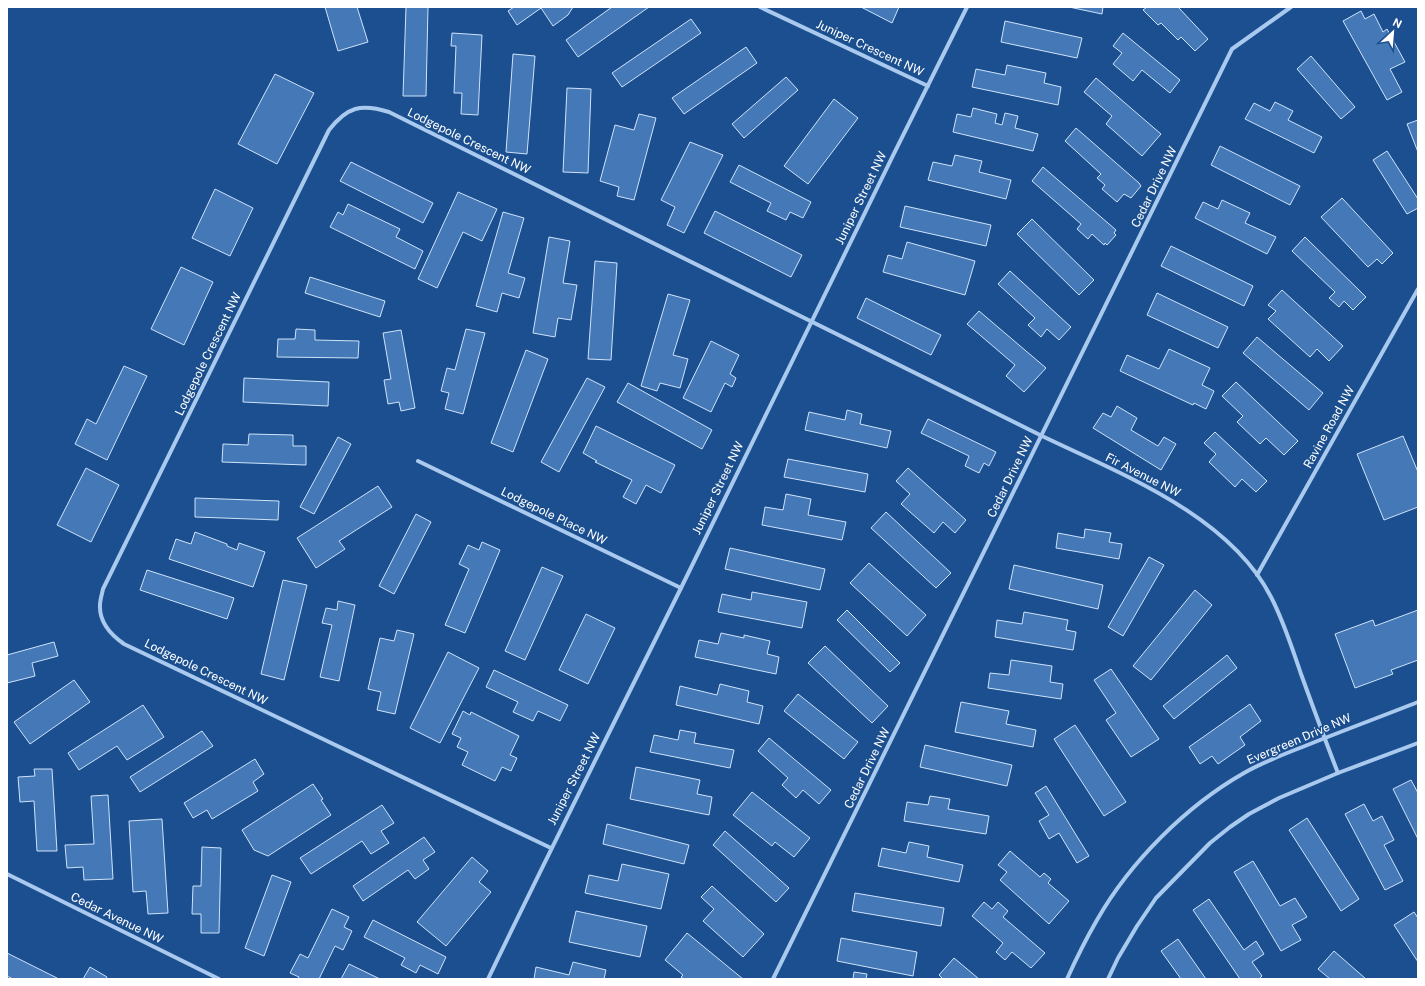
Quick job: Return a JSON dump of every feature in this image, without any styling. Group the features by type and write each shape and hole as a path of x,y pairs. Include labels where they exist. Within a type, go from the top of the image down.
{"street":[{"name":"Juniper Crescent NW","path":"760,7 928,86"},
{"name":"Juniper Street NW","path":"488,979 551,848 681,588 967,7"},
{"name":"Cedar Drive NW","path":"773,979 1232,49 1291,7"},
{"name":"Lodgepole Crescent NW","path":"551,848 124,644 113,636 105,625 101,615 100,605 103,589 325,137 338,119 349,111 358,107 379,109 389,112 811,322"},
{"name":"Ravine Road NW","path":"1257,575 1418,289"},
{"name":"Fir Avenue NW","path":"811,322 1150,488 1181,506 1205,523 1231,545 1257,575 1271,597 1289,640 1338,774"},
{"name":"Lodgepole Place NW","path":"418,461 681,588"},
{"name":"Evergreen Drive NW","path":"1066,979 1097,919 1116,890 1136,865 1177,822 1217,790 1268,761 1418,702"},
{"path":"1108,979 1118,958 1156,898 1210,843 1249,814 1279,798 1418,742"},
{"name":"Cedar Avenue NW","path":"7,874 219,979"}],"building":[{"path":"325,7 357,7 368,42 338,51"},
{"path":"406,7 428,7 426,96 403,96"},
{"path":"514,7 573,7 568,15 553,26 541,8 517,25 508,11"},
{"path":"612,7 649,7 578,57 566,40"},
{"path":"861,7 899,7 892,23"},
{"path":"1069,7 1103,7 1102,14"},
{"path":"1147,7 1178,7 1208,39 1195,51 1181,37 1178,40 1161,23 1158,25 1143,10"},
{"path":"1361,11 1365,19 1374,14 1383,32 1387,29 1405,62 1390,69 1402,92 1387,100 1343,21"},
{"path":"691,19 701,33 622,87 612,73"},
{"path":"1005,21 1082,38 1077,58 1001,42"},
{"path":"452,33 482,35 478,115 461,114 462,93 454,93 456,46 451,46"},
{"path":"1123,33 1180,80 1170,93 1142,70 1133,81 1113,64 1122,53 1113,46"},
{"path":"746,47 757,63 684,114 672,98"},
{"path":"513,54 535,56 527,154 506,152"},
{"path":"1311,56 1355,107 1341,119 1297,69"},
{"path":"1007,65 1046,73 1044,83 1061,87 1058,105 972,87 976,69 1005,75"},
{"path":"275,74 314,93 277,164 238,144"},
{"path":"786,77 798,90 744,138 732,124"},
{"path":"1096,78 1161,134 1142,156 1106,124 1112,116 1084,92"},
{"path":"567,88 591,89 588,173 563,172"},
{"path":"834,99 858,118 808,184 784,166"},
{"path":"1275,102 1293,111 1288,120 1322,137 1314,153 1245,119 1254,103 1270,111"},
{"path":"973,108 997,114 995,123 1002,125 1005,113 1018,116 1015,128 1038,134 1033,151 953,132 957,114 971,117"},
{"path":"639,114 656,118 634,200 617,196 619,187 600,181 615,125 634,130"},
{"path":"1418,120 1418,152 1407,124"},
{"path":"1076,128 1139,183 1141,186 1131,198 1124,194 1117,202 1102,189 1105,185 1097,178 1101,174 1065,141"},
{"path":"690,142 723,155 684,233 667,225 675,207 661,200"},
{"path":"1220,146 1300,186 1290,205 1211,165"},
{"path":"1387,151 1418,199 1418,208 1407,214 1373,160"},
{"path":"955,155 982,161 979,172 1011,180 1006,199 928,180 933,162 952,166"},
{"path":"351,162 433,203 423,223 340,181"},
{"path":"739,165 811,202 803,218 790,212 786,220 767,211 771,203 730,182"},
{"path":"1043,167 1116,230 1114,233 1116,235 1107,245 1105,243 1104,245 1092,234 1088,239 1077,229 1081,224 1032,181"},
{"path":"215,189 253,208 230,256 192,238"},
{"path":"458,192 497,209 482,241 463,232 437,288 418,279"},
{"path":"1342,198 1393,253 1382,264 1377,259 1368,267 1321,217"},
{"path":"1222,200 1250,213 1245,223 1276,237 1267,254 1195,218 1203,202 1218,209"},
{"path":"348,204 400,229 396,237 423,251 415,269 330,227 338,212 343,215"},
{"path":"905,206 991,225 986,246 900,227"},
{"path":"715,211 802,255 791,277 704,233"},
{"path":"503,212 524,218 508,273 525,278 519,298 502,293 497,312 476,306"},
{"path":"1032,219 1094,280 1079,295 1017,234"},
{"path":"549,237 570,241 563,283 577,285 571,320 558,318 555,337 533,333"},
{"path":"1305,237 1366,297 1353,310 1344,301 1339,307 1329,298 1335,292 1292,251"},
{"path":"907,242 975,261 965,295 883,272 888,255 902,259"},
{"path":"1171,246 1253,286 1244,306 1161,266"},
{"path":"595,261 617,263 611,360 588,359"},
{"path":"181,267 213,282 184,345 151,329"},
{"path":"1010,271 1071,327 1059,340 1047,329 1041,337 1028,325 1035,318 998,284"},
{"path":"310,277 385,301 380,317 305,293"},
{"path":"1282,290 1343,346 1329,361 1317,349 1310,357 1268,319 1276,311 1268,305"},
{"path":"1157,293 1228,327 1218,348 1147,315"},
{"path":"668,294 690,300 673,355 688,359 680,388 660,383 657,391 641,386"},
{"path":"866,298 941,335 931,355 857,318"},
{"path":"979,311 1046,368 1024,392 1006,376 1015,365 967,324"},
{"path":"296,329 315,330 315,340 359,341 358,358 277,357 278,339 295,339"},
{"path":"466,329 485,333 463,414 445,409 449,393 441,391 447,368 455,370"},
{"path":"401,330 415,408 401,411 399,402 388,404 384,380 391,379 383,333"},
{"path":"1257,337 1323,393 1309,410 1243,353"},
{"path":"711,341 739,355 730,374 736,378 732,387 725,383 711,412 683,398"},
{"path":"1169,349 1210,368 1202,385 1214,391 1206,409 1194,403 1193,405 1120,371 1127,355 1159,369"},
{"path":"526,350 548,359 513,452 491,443"},
{"path":"124,366 147,376 107,460 75,444 87,419 96,424"},
{"path":"244,378 329,382 328,406 243,402"},
{"path":"587,378 605,387 559,472 541,462"},
{"path":"1236,382 1298,441 1284,455 1266,438 1260,444 1237,422 1243,416 1222,396"},
{"path":"628,383 712,430 702,449 617,402"},
{"path":"1117,406 1137,418 1131,430 1158,446 1164,437 1176,444 1161,470 1093,428 1103,413 1111,417"},
{"path":"847,410 862,414 860,424 891,431 887,448 805,430 809,412 845,420"},
{"path":"928,419 996,452 989,466 984,463 979,473 965,466 969,456 921,433"},
{"path":"596,426 675,465 661,493 646,485 636,504 623,497 632,480 595,462 597,461 583,453"},
{"path":"1215,432 1267,481 1256,492 1242,479 1235,487 1209,462 1216,454 1204,443"},
{"path":"249,434 293,435 293,446 306,446 306,465 222,462 223,444 248,445"},
{"path":"1403,436 1418,472 1418,507 1384,520 1357,454"},
{"path":"338,437 351,444 314,514 300,507"},
{"path":"788,459 868,474 865,492 784,477"},
{"path":"86,468 119,485 91,542 57,525"},
{"path":"908,468 966,520 955,533 943,522 934,533 901,504 910,494 896,481"},
{"path":"378,486 392,507 339,541 345,549 316,568 297,538"},
{"path":"786,494 811,499 808,515 846,522 842,540 762,525 765,507 783,510"},
{"path":"195,498 279,501 278,520 195,517"},
{"path":"886,512 951,573 936,588 871,528"},
{"path":"416,514 431,522 394,594 379,586"},
{"path":"1085,529 1111,533 1109,542 1122,544 1119,559 1056,548 1058,533 1084,538"},
{"path":"195,532 227,544 227,546 237,550 239,543 265,552 253,587 169,559 176,539 191,544"},
{"path":"482,542 500,550 465,633 445,625 469,569 459,564 468,545 479,550"},
{"path":"730,548 825,569 820,590 725,569"},
{"path":"1149,557 1164,565 1123,636 1108,627"},
{"path":"869,563 926,615 907,636 850,583"},
{"path":"1014,565 1103,585 1098,609 1009,589"},
{"path":"542,567 563,576 525,660 505,651"},
{"path":"147,570 234,598 227,619 140,590"},
{"path":"283,580 307,585 284,680 261,674"},
{"path":"1195,590 1212,605 1151,680 1133,666"},
{"path":"752,592 807,602 802,628 718,612 722,594 751,600"},
{"path":"338,601 355,605 339,681 320,677 332,625 322,623 326,608 337,610"},
{"path":"847,610 900,663 890,672 837,620"},
{"path":"1418,610 1418,660 1391,670 1393,674 1355,688 1335,634 1373,620 1375,626"},
{"path":"1024,612 1068,620 1066,630 1076,632 1073,650 995,637 997,620 1022,624"},
{"path":"586,614 615,628 588,684 559,670"},
{"path":"397,630 414,634 395,714 377,710 381,692 368,689 380,638 394,641"},
{"path":"721,633 744,638 744,635 770,641 767,654 779,657 776,674 695,657 699,640 718,644"},
{"path":"54,642 58,656 32,663 35,676 7,683 7,655"},
{"path":"825,646 888,706 872,723 808,663"},
{"path":"448,652 479,668 440,743 410,728"},
{"path":"1227,655 1237,668 1174,719 1163,706"},
{"path":"1011,660 1052,666 1050,682 1063,684 1061,699 988,688 990,673 1009,675"},
{"path":"1111,669 1159,739 1131,757 1106,720 1116,713 1094,680"},
{"path":"494,670 568,705 560,721 538,711 533,721 513,712 518,702 486,687"},
{"path":"74,680 90,702 30,744 14,722"},
{"path":"720,684 749,691 747,702 763,706 759,724 676,705 680,686 717,695"},
{"path":"798,694 858,742 844,759 784,711"},
{"path":"961,702 1009,711 1006,724 1036,730 1033,747 955,732"},
{"path":"1250,704 1261,721 1240,737 1245,745 1218,764 1212,756 1200,764 1189,747"},
{"path":"143,705 164,737 127,760 117,746 79,770 68,753"},
{"path":"463,711 470,715 471,712 519,736 510,755 517,758 511,771 502,767 495,781 462,765 468,752 457,747 461,738 452,734"},
{"path":"1075,725 1126,802 1104,816 1054,739"},
{"path":"680,730 696,733 694,743 734,750 730,768 650,752 654,735 678,740"},
{"path":"202,731 213,746 140,792 130,777"},
{"path":"769,738 831,790 819,804 803,790 796,798 782,785 788,778 758,751"},
{"path":"925,745 1012,765 1007,786 920,767"},
{"path":"255,759 264,774 253,782 258,791 212,819 207,810 193,818 184,803"},
{"path":"636,767 700,780 697,794 712,797 709,815 630,799"},
{"path":"34,769 52,769 57,851 37,851 34,801 20,802 18,777 35,776"},
{"path":"1411,780 1418,793 1418,839 1393,789"},
{"path":"313,784 331,815 268,856 254,850 242,830"},
{"path":"1046,786 1089,856 1077,863 1059,833 1049,839 1039,821 1049,815 1035,793"},
{"path":"752,792 810,838 794,857 775,842 772,846 733,815"},
{"path":"108,795 113,879 84,880 83,867 67,868 65,845 94,844 91,796"},
{"path":"930,796 950,799 948,809 989,816 986,834 904,821 907,802 928,805"},
{"path":"1364,804 1373,821 1382,816 1394,840 1384,845 1403,881 1385,890 1345,814"},
{"path":"382,805 394,823 381,831 389,843 371,854 362,841 311,874 300,858"},
{"path":"1307,818 1359,899 1341,911 1289,830"},
{"path":"162,819 168,913 148,914 146,891 133,892 129,821"},
{"path":"607,824 689,845 684,864 603,844"},
{"path":"725,831 789,888 776,902 713,845"},
{"path":"424,837 435,852 423,860 429,869 415,879 408,870 363,901 353,886"},
{"path":"909,842 929,846 927,857 963,865 959,882 878,866 882,848 906,853"},
{"path":"202,847 221,848 219,933 201,933 201,914 192,914 193,886 201,886"},
{"path":"1010,851 1040,877 1044,873 1051,879 1048,883 1069,901 1049,924 1000,880 1007,872 998,865"},
{"path":"472,857 488,871 479,882 491,892 446,946 417,922"},
{"path":"1253,861 1280,906 1295,898 1307,917 1292,925 1301,940 1281,951 1234,872"},
{"path":"622,864 669,874 661,909 585,893 589,875 618,881"},
{"path":"272,875 291,882 264,956 245,948"},
{"path":"712,886 764,934 743,957 703,921 714,909 701,897"},
{"path":"855,893 944,908 941,926 852,911"},
{"path":"1209,899 1244,950 1256,941 1264,954 1252,962 1262,976 1259,979 1240,979 1193,910"},
{"path":"984,902 992,909 998,902 1008,911 1003,917 1045,953 1031,968 1012,952 1005,960 996,952 1003,943 972,916"},
{"path":"332,909 349,917 344,927 352,931 343,950 335,946 319,979 298,979 299,977 290,973 300,954 308,958"},
{"path":"576,911 647,926 640,957 569,942"},
{"path":"1414,912 1418,918 1418,962 1394,925"},
{"path":"373,920 446,957 438,974 420,965 416,973 401,965 405,958 364,937"},
{"path":"687,933 743,979 684,979 681,977 683,975 665,960"},
{"path":"841,938 917,952 913,976 837,961"},
{"path":"1178,939 1206,979 1181,979 1161,951"},
{"path":"1334,951 1366,979 1330,979 1318,969"},
{"path":"7,953 57,978 13,979 7,976"},
{"path":"954,958 979,979 943,979 939,975"},
{"path":"573,962 606,970 604,979 534,979 536,967 569,975"},
{"path":"349,964 380,979 341,979"},
{"path":"90,967 107,977 106,979 83,979"},
{"path":"854,972 867,974 866,979 853,979"}]}
